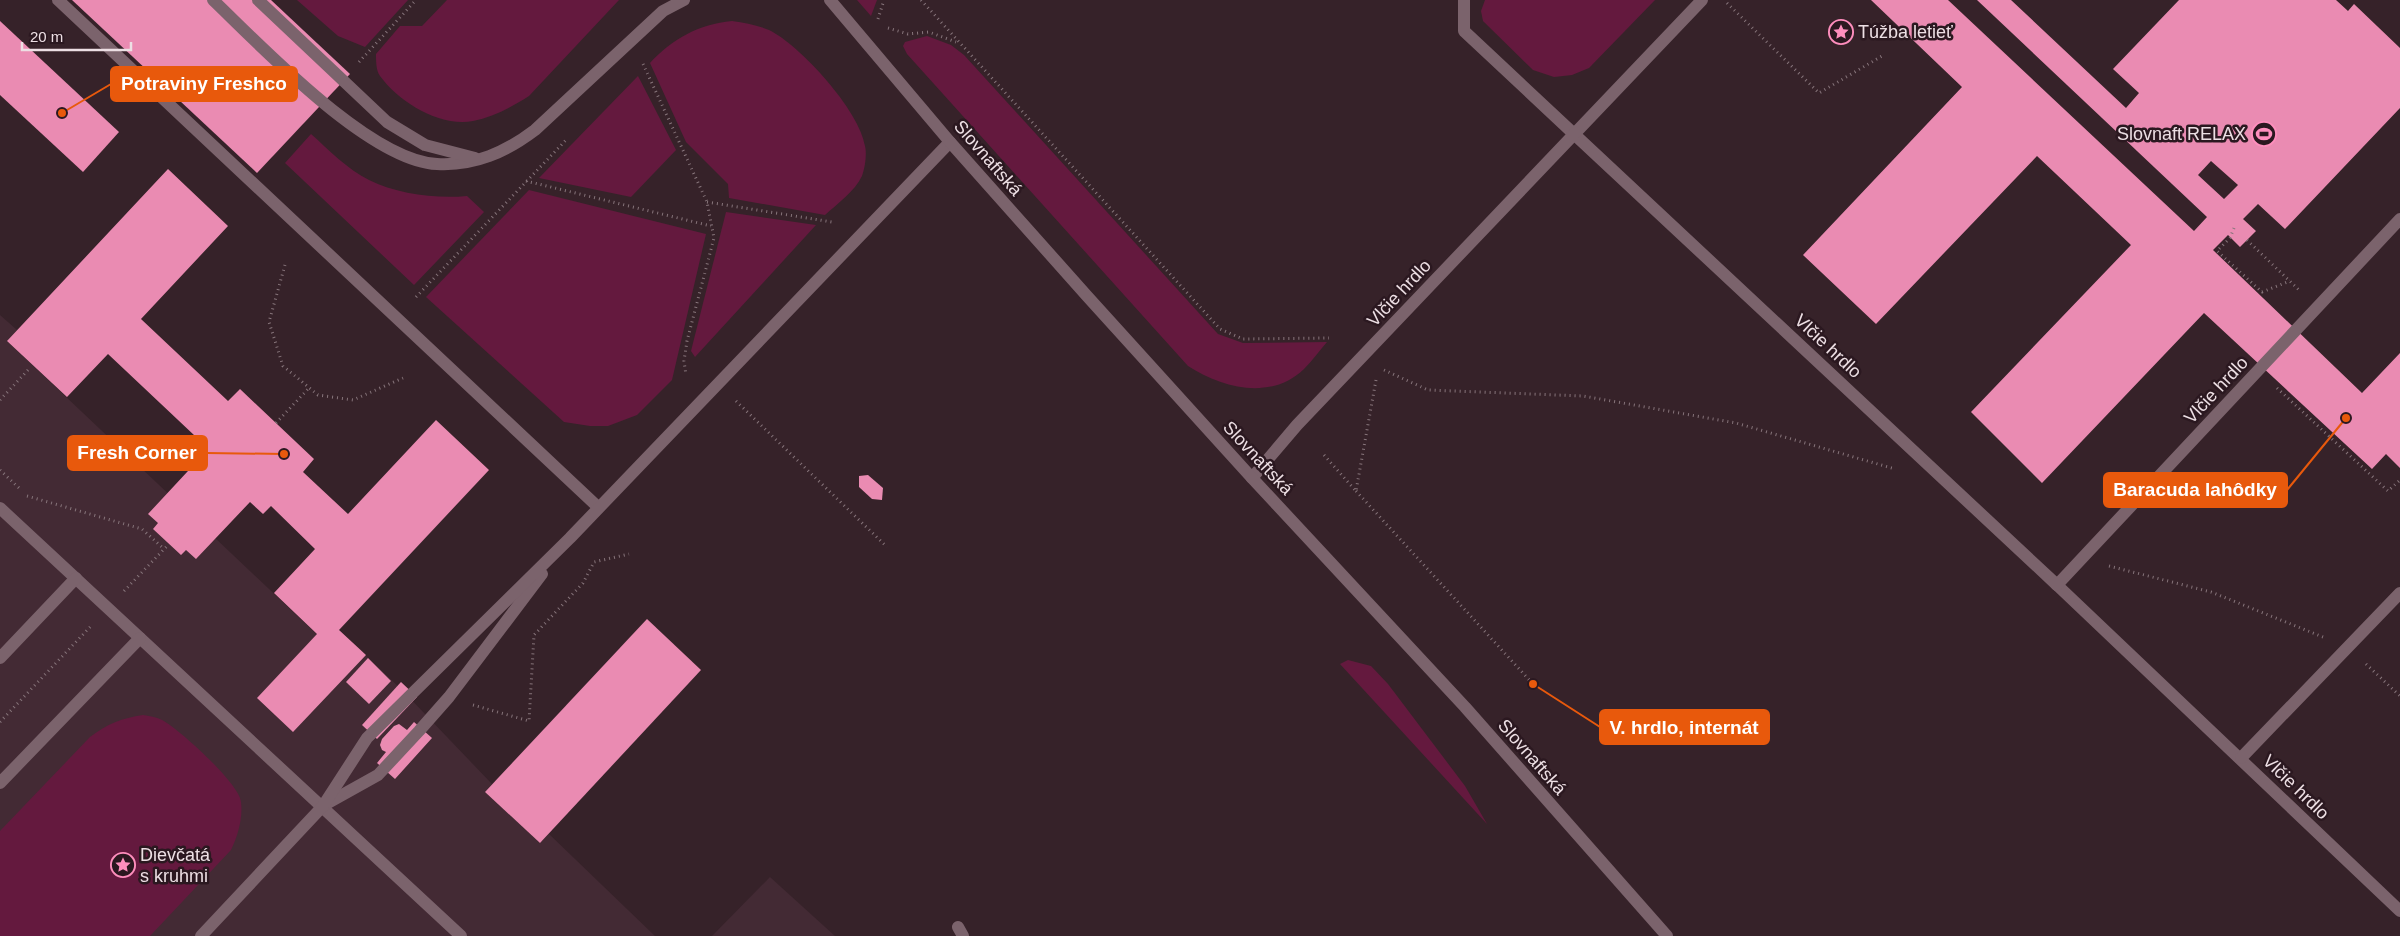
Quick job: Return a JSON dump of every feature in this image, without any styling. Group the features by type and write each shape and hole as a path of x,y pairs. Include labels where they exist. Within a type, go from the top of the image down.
{"street":[{"path":"58,0 598,507"},
{"path":"213,0 280,63 341,116 393,151 413,159 436,164 482,160 514,146 535,130 663,11 684,0"},
{"path":"258,0 387,122 426,145 445,152 482,160"},
{"name":"Slovnaftská","path":"830,0 950,142 1252,478 1465,707 1667,936"},
{"path":"1464,0 1464,31 1574,134"},
{"name":"Vlčie hrdlo","path":"1252,478 1304,418 1702,0"},
{"name":"Vlčie hrdlo","path":"1574,134 2241,758 2400,911"},
{"path":"201,936 323,806 367,738 570,538 950,142"},
{"name":"Vlčie hrdlo","path":"2057,586 2400,220"},
{"path":"0,508 461,936"},
{"path":"323,806 378,775 449,697 570,538"},
{"path":"0,658 76,578"},
{"path":"2241,758 2400,593"},
{"path":"0,784 140,638"}],"path":[{"path":"356,65 416,0"},
{"path":"876,25 884,0"},
{"path":"921,0 1220,330 1243,338 1329,338"},
{"path":"1723,0 1819,93 1882,56"},
{"path":"884,27 908,34 929,32 959,44"},
{"path":"641,60 707,202 714,238 687,341 684,361 686,375"},
{"path":"416,296 567,139"},
{"path":"526,181 711,226"},
{"path":"707,202 832,222"},
{"path":"2234,228 2230,238 2218,251 2262,292 2290,281"},
{"path":"2247,240 2317,308"},
{"path":"285,265 269,322 283,366 318,395 353,400 404,378"},
{"path":"1378,367 1428,390 1583,396 1736,423 1901,471"},
{"path":"0,400 29,369"},
{"path":"2258,370 2388,491 2400,482"},
{"path":"1356,491 1377,377"},
{"path":"276,423 309,388"},
{"path":"736,401 887,547"},
{"path":"1324,455 1533,684"},
{"path":"0,470 28,497 142,529 164,549"},
{"path":"0,722 169,544"},
{"path":"449,697 529,721 534,636 583,583 594,562 629,554"},
{"path":"2082,559 2211,592 2349,648 2400,696"}],"shaded area":[{"path":"297,0 408,0 365,47 338,36"},
{"path":"447,0 619,0 529,96 509,108 488,117 460,122 434,116 409,103 388,86 379,74 377,65 376,54 400,26 422,26"},
{"path":"857,0 877,0 871,16"},
{"path":"1485,0 1655,0 1589,68 1572,75 1554,77 1533,70 1483,21 1481,11"},
{"path":"732,21 755,25 769,30 796,50 827,80 841,98 861,132 866,153 862,176 850,192 825,215 729,198 728,184 686,142 650,63 658,54 687,34 708,25"},
{"path":"927,36 951,45 964,55 1218,334 1243,343 1327,342 1304,369 1291,379 1277,385 1262,388 1246,388 1231,385 1201,374 1188,366 907,54 903,46 905,42"},
{"path":"638,76 676,150 631,197 539,178"},
{"path":"311,134 346,165 361,176 380,185 404,192 430,196 467,196 484,212 414,285 285,163"},
{"path":"529,190 706,234 672,380 637,415 608,426 590,426 564,422 426,297"},
{"path":"726,212 816,225 695,357 691,351"},
{"path":"0,315 17,330 7,341 326,643 339,630 403,691 492,784 485,792 540,843 549,834 655,936 0,936"},
{"path":"1348,660 1371,666 1388,684 1465,786 1487,824 1340,664"},
{"path":"143,715 162,720 181,734 220,770 238,794 241,802 241,821 231,850 150,936 0,936 0,831 90,737 115,722"},
{"path":"770,877 835,936 712,936"}],"building":[{"path":"72,0 271,0 350,74 257,173"},
{"path":"1871,0 1948,0 2194,231 2207,217 1977,0 2011,0 2126,108 2139,93 2113,69 2179,0 2336,0 2348,11 2354,4 2400,48 2400,108 2285,229 2258,204 2243,219 2256,231 2240,247 2228,235 2213,250 2362,393 2400,353 2400,468 2386,454 2372,469 2204,313 2042,483 1971,412 2131,245 2037,156 1876,324 1803,255 1962,87","holes":["2211,161 2238,185 2224,199 2198,175"]},
{"path":"0,21 119,132 83,172 0,95"},
{"path":"168,169 228,226 141,319 228,401 240,389 314,459 303,472 348,514 436,420 489,470 339,630 366,655 293,732 257,698 317,634 274,593 315,549 271,506 263,514 250,502 196,559 186,550 181,555 153,529 158,523 148,514 201,457 187,444 195,436 108,354 67,397 7,341"},
{"path":"868,475 883,488 882,500 872,499 859,487 859,476"},
{"path":"647,619 701,670 540,843 485,792"},
{"path":"368,658 391,681 369,704 346,682"},
{"path":"401,682 417,697 377,739 362,725"},
{"path":"414,722 432,738 395,779 377,763 386,752 382,750 380,745 382,739 394,726 399,724 407,730"}],"place":[{"name":"Túžba letieť","path":"1841,32"},
{"name":"Potraviny Freshco","path":"62,113"},
{"name":"Slovnaft RELAX","path":"2264,134"},
{"name":"Baracuda lahôdky","path":"2346,418"},
{"name":"Fresh Corner","path":"284,454"},
{"name":"V. hrdlo, internát","path":"1533,684"},
{"name":"Dievčatá s kruhmi","path":"123,865"}]}
